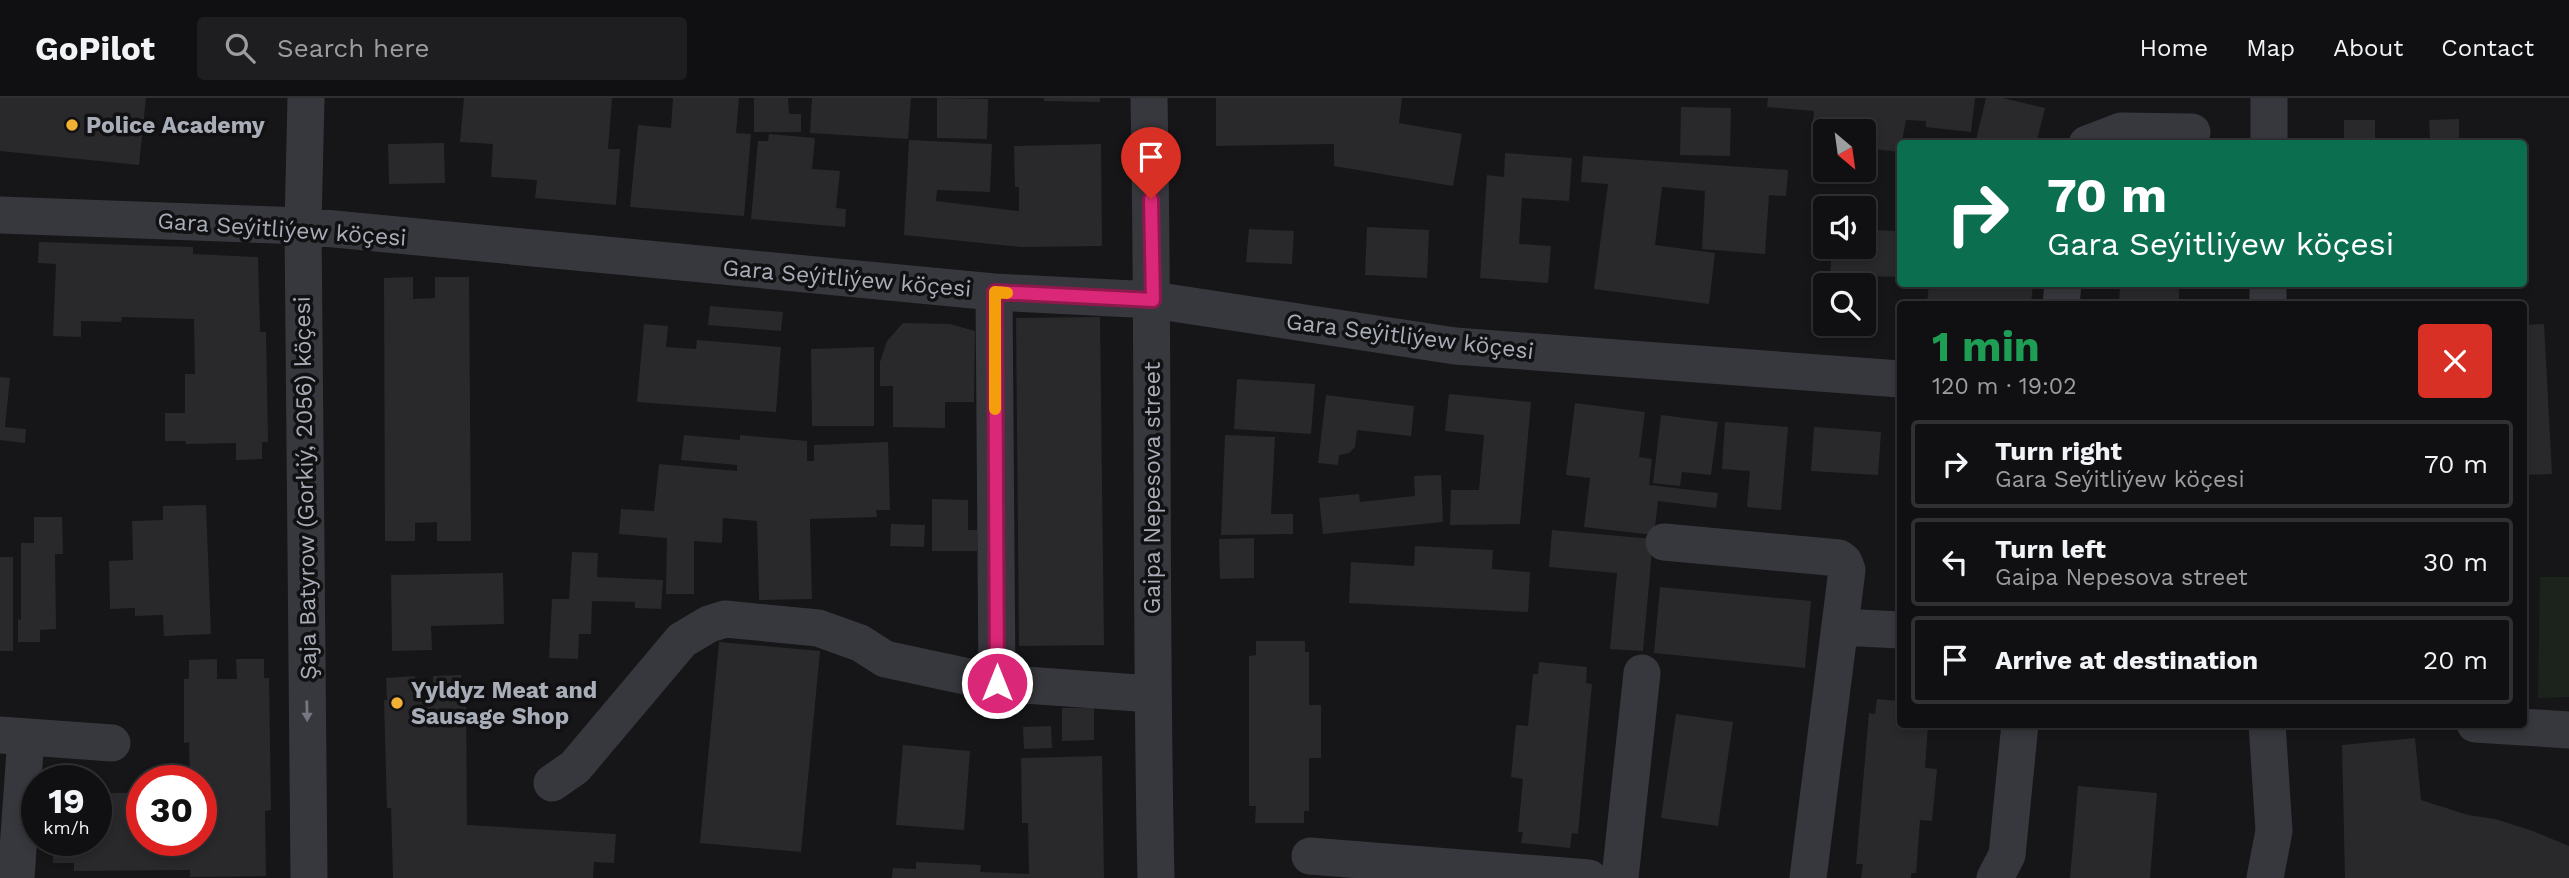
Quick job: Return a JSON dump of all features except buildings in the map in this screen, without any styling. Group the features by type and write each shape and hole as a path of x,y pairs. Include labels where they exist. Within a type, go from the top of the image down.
{"street":[{"name":"Şaja Batyrow (Gorkiý, 2056) köçesi","path":"306,98 303,226 309,878"},
{"name":"Gaipa Nepesova street","path":"1149,98 1153,300 1152,694 1156,878"},
{"path":"2269,98 2269,140"},
{"path":"2098,140 2122,131 2192,132"},
{"name":"Gara Seýitliýew köçesi","path":"0,215 303,226 995,292 1153,300 1455,346 1897,379"},
{"path":"995,292 997,683"},
{"path":"1664,542 1839,558 1844,562 1847,570 1808,878"},
{"path":"552,783 575,767 682,640 709,624 724,619 818,628 860,643 885,659 997,683 1152,694"},
{"path":"1840,627 1897,630"},
{"path":"1620,878 1642,673"},
{"path":"2527,727 2569,730"},
{"path":"1996,878 2007,855 2020,728"},
{"path":"2267,728 2274,831 2284,878"},
{"path":"16,878 13,736 111,743"},
{"path":"2265,878 2274,831"},
{"path":"1310,856 1589,878"}],"shaded area":[{"path":"2540,577 2569,577 2569,697 2538,698"}],"slow traffic":[{"path":"995,409 995,292 1007,293"}],"place":[{"name":"Police Academy","path":"72,125"},
{"name":"Yyldyz Meat and Sausage Shop","path":"397,703"}],"route":[{"path":"997,683 995,292 1153,300 1151,199"}]}
